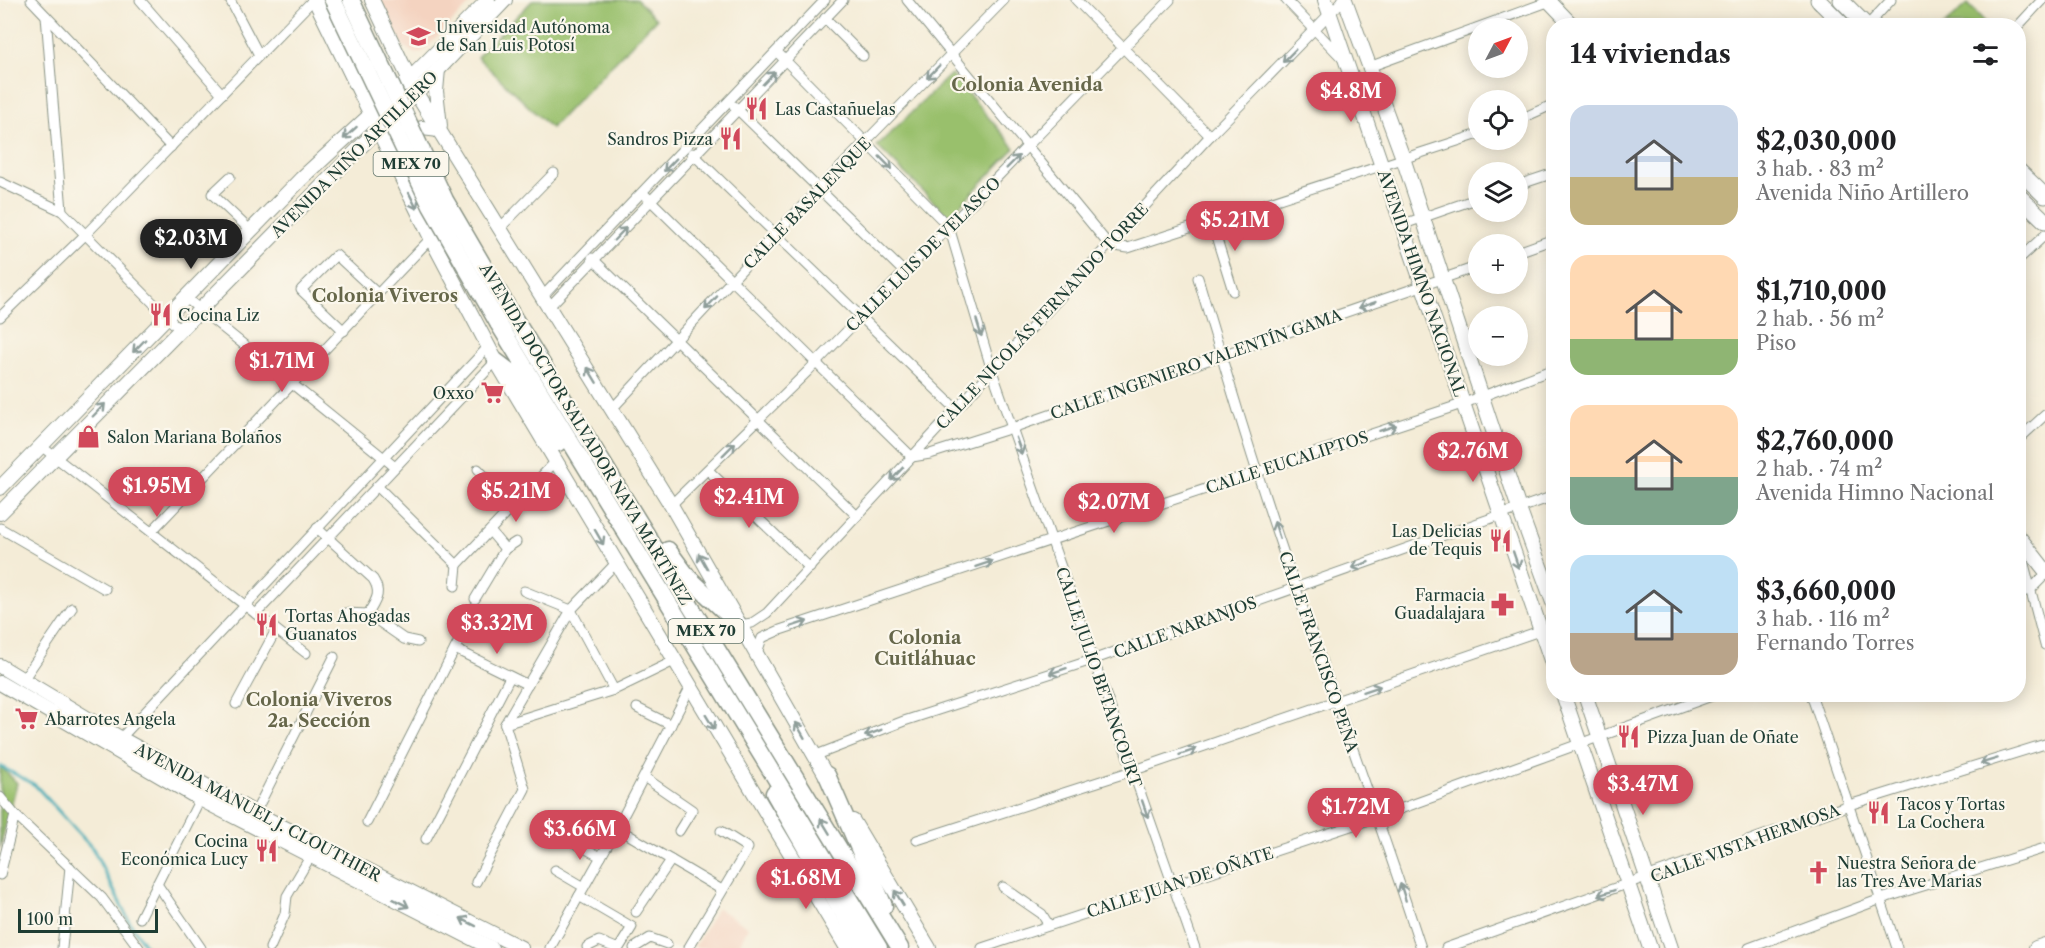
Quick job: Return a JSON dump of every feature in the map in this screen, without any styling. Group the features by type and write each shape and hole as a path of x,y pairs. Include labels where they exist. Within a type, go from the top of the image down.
{"highway":[{"name":"AVENIDA DOCTOR SALVADOR NAVA MARTÍNEZ","path":"333,0 431,206 614,480 901,948"},
{"name":"AVENIDA DOCTOR SALVADOR NAVA MARTÍNEZ","path":"351,0 445,200 505,319 658,584 732,706 863,948"},
{"path":"492,354 517,377 609,525 658,584"},
{"path":"614,480 688,577 739,626"},
{"path":"732,706 785,816 863,948"},
{"path":"826,775 901,948"}],"main road":[{"path":"314,0 431,238 492,354 615,564 792,855 863,948"},
{"name":"AVENIDA DOCTOR SALVADOR NAVA MARTÍNEZ","path":"372,0 416,93 671,505 814,756 929,948"},
{"name":"AVENIDA NIÑO ARTILLERO","path":"0,513 178,329 378,128 416,93 434,64 488,0"},
{"name":"AVENIDA NIÑO ARTILLERO","path":"0,488 302,179 409,80 434,64 505,0"},
{"name":"AVENIDA HIMNO NACIONAL","path":"1325,0 1501,516 1546,626"},
{"name":"AVENIDA HIMNO NACIONAL","path":"1344,0 1403,158 1519,509 1546,582"},
{"path":"1818,0 1836,18"},
{"path":"1841,0 1859,18"},
{"path":"1550,1 1566,18"},
{"path":"351,72 376,65 385,53 389,37"},
{"path":"392,160 395,148 406,136 422,128 440,132 434,64 397,54"},
{"path":"2026,178 2045,196"},
{"path":"2026,203 2045,221"},
{"path":"2026,546 2045,570"},
{"name":"AVENIDA MANUEL J. CLOUTHIER","path":"0,666 200,799 490,948"},
{"name":"AVENIDA MANUEL J. CLOUTHIER","path":"0,683 521,948"},
{"path":"1566,702 1650,948"},
{"path":"1588,702 1671,948"},
{"path":"792,855 821,874"},
{"path":"2036,948 2045,945"}],"street":[{"path":"31,0 171,147"},
{"path":"140,0 222,94"},
{"path":"230,0 258,55"},
{"path":"0,317 86,234 314,0"},
{"path":"546,301 586,252 825,0"},
{"path":"546,301 594,261 843,0"},
{"path":"907,0 1109,245 1128,248 1468,137"},
{"name":"CALLE BASALENQUE","path":"612,409 774,235 1004,0"},
{"path":"1076,0 1210,136"},
{"name":"CALLE LUIS DE VELASCO","path":"671,505 816,363 1125,49 1170,0"},
{"path":"1286,0 1348,65"},
{"name":"CALLE NICOLÁS FERNANDO TORRE","path":"739,626 752,623 767,613 1210,136 1344,0"},
{"path":"1874,18 1891,0"},
{"path":"2025,18 2042,0"},
{"path":"1369,67 1550,1"},
{"path":"46,16 62,212"},
{"path":"825,18 863,56"},
{"path":"777,52 949,227"},
{"path":"729,101 904,272"},
{"path":"1528,116 1546,108"},
{"path":"687,147 774,235 955,408"},
{"path":"501,227 554,173"},
{"path":"1528,182 1546,176"},
{"path":"230,177 212,194 251,231"},
{"path":"0,182 62,212 178,329"},
{"path":"643,193 912,457"},
{"path":"1401,225 1468,202"},
{"path":"1211,220 1233,291"},
{"name":"CALLE JULIO BETANCOURT","path":"949,227 992,371 1194,948"},
{"path":"2026,253 2045,235"},
{"path":"152,531 431,238"},
{"path":"1528,248 1546,242"},
{"path":"586,252 857,516"},
{"path":"344,331 301,290 336,255 378,294"},
{"name":"CALLE INGENIERO VALENTÍN GAMA","path":"912,457 930,454 1012,428 1220,354 1468,270"},
{"name":"CALLE FRANCISCO PEÑA","path":"1198,278 1257,472 1378,817 1421,948"},
{"path":"186,297 395,467"},
{"path":"116,744 384,458 492,354"},
{"path":"256,614 395,467 492,354"},
{"name":"CALLE EUCALIPTOS","path":"756,656 762,638 780,630 1462,404 1546,372"},
{"path":"2026,433 2045,416"},
{"path":"41,446 56,455 306,653"},
{"path":"455,586 457,565 555,462"},
{"path":"478,469 513,507"},
{"path":"708,470 810,568"},
{"path":"377,486 457,565"},
{"name":"CALLE NARANJOS","path":"814,756 904,721 1092,660 1546,499"},
{"path":"0,528 105,589"},
{"path":"318,528 373,579 378,587 379,596 368,614"},
{"path":"490,531 505,549"},
{"path":"475,599 505,549 516,542"},
{"path":"476,882 525,789 505,724 571,610 615,564"},
{"path":"2026,574 2045,645"},
{"path":"2026,591 2045,575"},
{"path":"524,591 571,610 614,690"},
{"path":"23,680 72,608"},
{"path":"345,613 368,614 404,639 418,642"},
{"path":"767,613 769,624 780,630"},
{"path":"367,822 465,627"},
{"path":"917,840 1132,771 1546,628"},
{"path":"236,704 276,630"},
{"path":"455,649 528,685"},
{"path":"255,813 334,657"},
{"path":"505,724 614,690 674,661"},
{"path":"426,839 510,677"},
{"path":"550,948 617,828 690,688"},
{"name":"CALLE JUAN DE OÑATE","path":"982,948 1048,924 1378,817 1695,702"},
{"path":"1814,702 1898,948"},
{"path":"637,708 671,724"},
{"name":"CALLE VISTA HERMOSA","path":"1446,948 1849,805 2045,744"},
{"path":"644,777 692,810 679,831"},
{"path":"0,797 15,815 102,898 139,948"},
{"path":"140,918 200,799"},
{"path":"0,875 15,815"},
{"path":"617,828 722,890"},
{"path":"689,947 748,848 721,831"},
{"path":"571,841 601,856"},
{"path":"1749,948 1881,899 2045,848"},
{"path":"270,948 285,914 287,896 310,857"},
{"path":"636,912 671,860"},
{"path":"62,948 70,867"},
{"path":"555,870 584,887"},
{"path":"157,884 201,948"},
{"path":"1004,887 1042,914 1048,924"},
{"path":"579,896 632,927 618,948 599,941 587,947"},
{"path":"634,948 650,938 668,944"}],"shaded area":[{"name":"Universidad Autónoma de San Luis Potosí","path":"379,0 474,0 422,52 415,54 403,46"},
{"path":"717,908 748,927 738,948 694,948"}],"green space":[{"path":"533,0 637,0 656,19 551,128 477,57"},
{"path":"1968,4 1981,18 1952,18"},
{"path":"951,74 1015,148 949,217 877,146"},
{"path":"0,766 17,783 0,848"}],"waterway":[{"path":"0,766 35,785 93,849 130,923 147,948"}],"place":[{"name":"Universidad Autónoma de San Luis Potosí","path":"418,36"},
{"name":"Las Castañuelas","path":"757,109"},
{"name":"Sandros Pizza","path":"731,139"},
{"name":"Cocina Liz","path":"160,315"},
{"name":"Oxxo","path":"492,393"},
{"name":"Salon Mariana Bolaños","path":"89,437"},
{"name":"Las Delicias de Tequis","path":"1500,540"},
{"name":"Farmacia Guadalajara","path":"1503,604"},
{"name":"Tortas Ahogadas Guanatos","path":"267,625"},
{"name":"Abarrotes Angela","path":"27,719"},
{"name":"Pizza Juan de Oñate","path":"1629,737"},
{"name":"Tacos y Tortas La Cochera","path":"1879,813"},
{"name":"Cocina Económica Lucy","path":"266,850"},
{"name":"Nuestra Señora de las Tres Ave Marias","path":"1819,872"}],"district":[{"name":"Colonia Avenida","path":"1027,85"},
{"name":"Colonia Viveros","path":"385,296"},
{"name":"Colonia Cuitláhuac","path":"925,648"},
{"name":"Colonia Viveros 2a. Sección","path":"319,710"}]}
